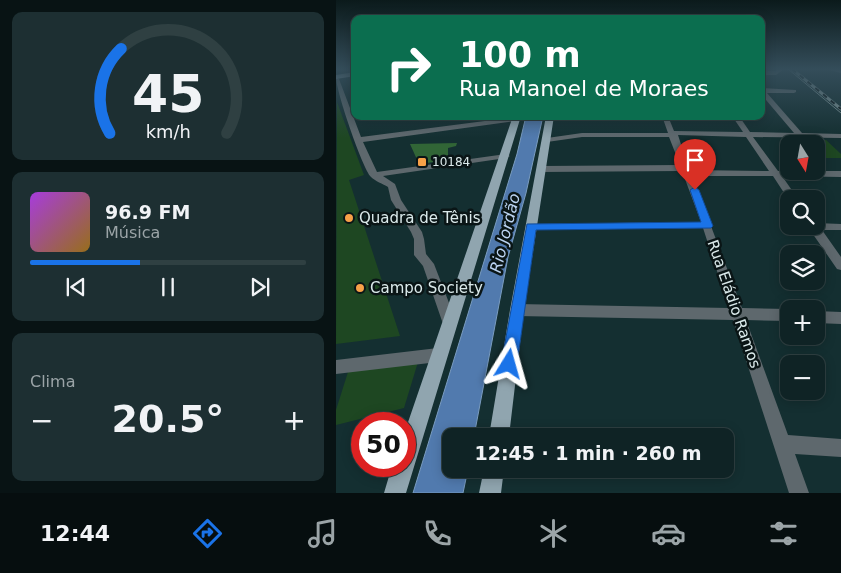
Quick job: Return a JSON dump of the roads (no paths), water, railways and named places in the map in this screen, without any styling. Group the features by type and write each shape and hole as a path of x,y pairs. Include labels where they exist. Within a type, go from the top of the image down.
{"main road":[{"path":"416,426 449,322 506,156 515,120"},
{"path":"499,428 550,120"},
{"path":"395,493 400,477"},
{"path":"490,493 492,478"}],"street":[{"path":"342,92 351,113"},
{"path":"765,95 799,134"},
{"path":"353,120 358,140 374,176 392,186 392,193 399,207 419,238 420,255 428,264 449,322"},
{"path":"358,140 502,120"},
{"name":"Rua Eládio Ramos","path":"668,120 688,170 798,493"},
{"path":"737,120 787,190"},
{"path":"547,140 582,135 799,134 841,136"},
{"path":"374,176 506,156"},
{"path":"542,169 841,174"},
{"path":"531,227 707,226"},
{"path":"825,226 841,227"},
{"path":"819,235 841,266"},
{"path":"517,310 780,315"},
{"path":"825,317 841,318"},
{"path":"336,367 438,355"},
{"path":"781,444 841,448"}],"water":[{"name":"Rio Jordão","path":"525,120 542,120 526,193 508,257 476,428 442,428 442,478 466,478 463,493 413,493 517,154"}],"tram line":[{"path":"816,92 841,113"}],"railway":[{"path":"820,92 841,109"}],"place":[{"name":"10184","path":"422,162"},
{"name":"Quadra de Tênis","path":"349,218"},
{"name":"Campo Society","path":"360,288"}]}
